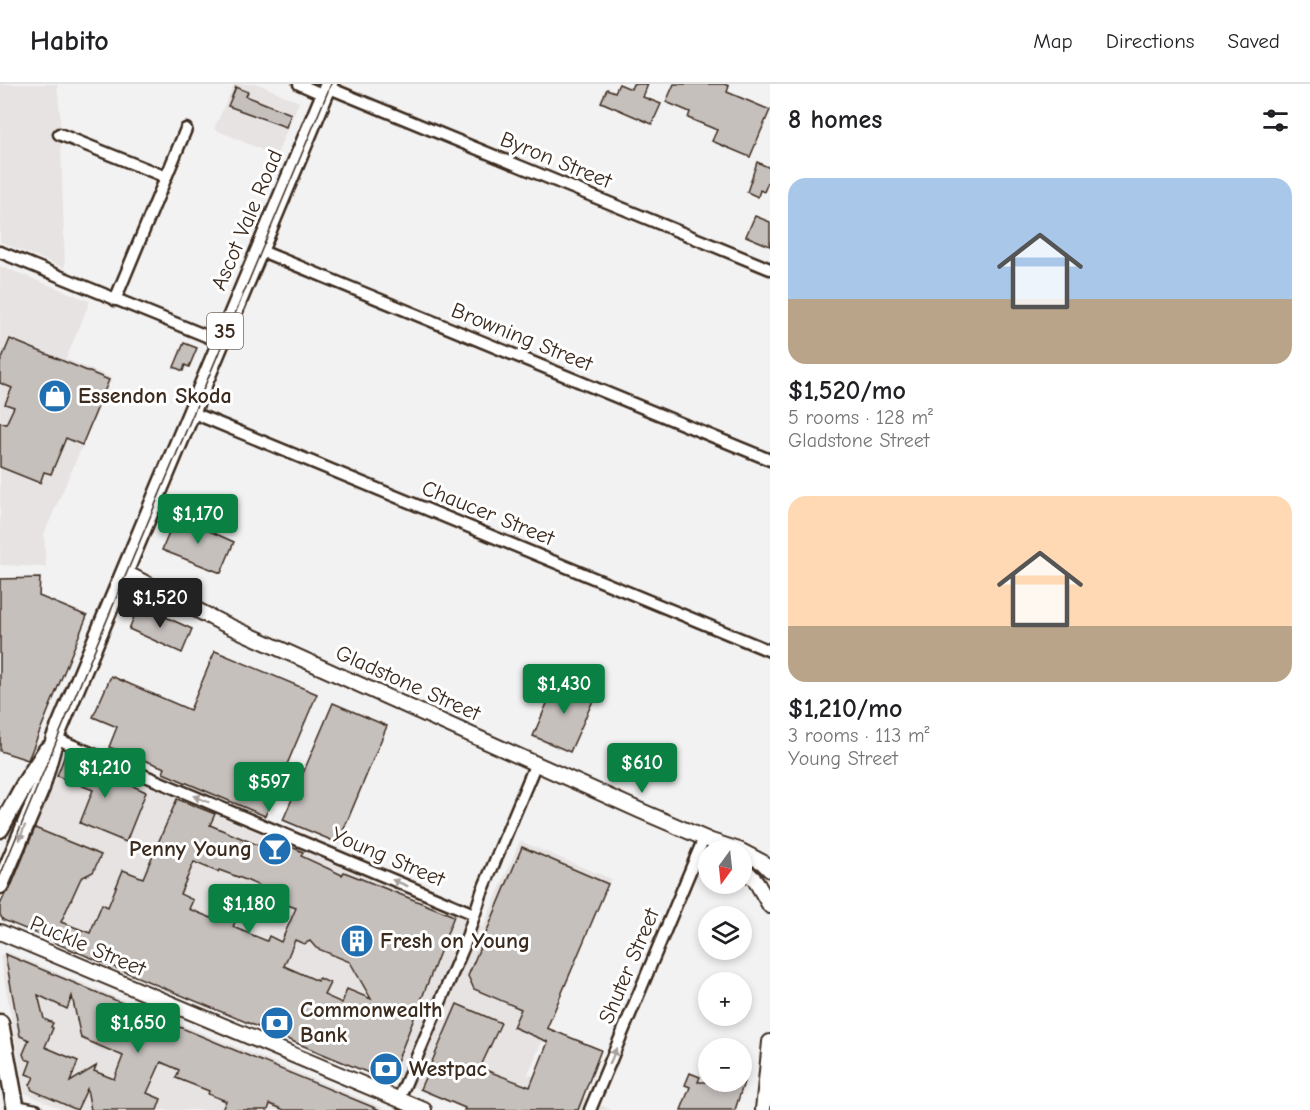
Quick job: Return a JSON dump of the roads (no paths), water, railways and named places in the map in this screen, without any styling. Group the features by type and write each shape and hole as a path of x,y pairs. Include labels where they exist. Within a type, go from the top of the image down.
{"main road":[{"name":"Ascot Vale Road","path":"0,885 41,788 55,738 327,88"},
{"name":"Ascot Vale Road","path":"0,830 26,782 55,738"},
{"path":"0,1023 16,1108"}],"street":[{"name":"Byron Street","path":"299,84 327,88 770,269"},
{"path":"115,300 186,129"},
{"path":"59,134 166,177"},
{"name":"Browning Street","path":"259,250 770,460"},
{"path":"0,252 221,342"},
{"name":"Chaucer Street","path":"191,412 770,651"},
{"name":"Gladstone Street","path":"124,572 220,622 707,839"},
{"name":"Young Street","path":"55,738 474,914"},
{"path":"399,1099 464,945 474,914 536,763"},
{"name":"Shuter Street","path":"590,1110 707,839"},
{"name":"Gladstone Street","path":"752,857 768,864"},
{"path":"755,880 768,864"},
{"path":"752,877 770,906"},
{"name":"Puckle Street","path":"0,932 424,1110"},
{"path":"764,1110 770,1041"},
{"path":"16,1108 36,1110"}],"tram line":[{"path":"0,876 331,84"}],"place":[{"name":"Essendon Skoda","path":"55,396"},
{"name":"Penny Young","path":"275,849"},
{"name":"Fresh on Young","path":"357,941"},
{"name":"Commonwealth Bank","path":"277,1023"},
{"name":"Westpac","path":"386,1069"}]}
